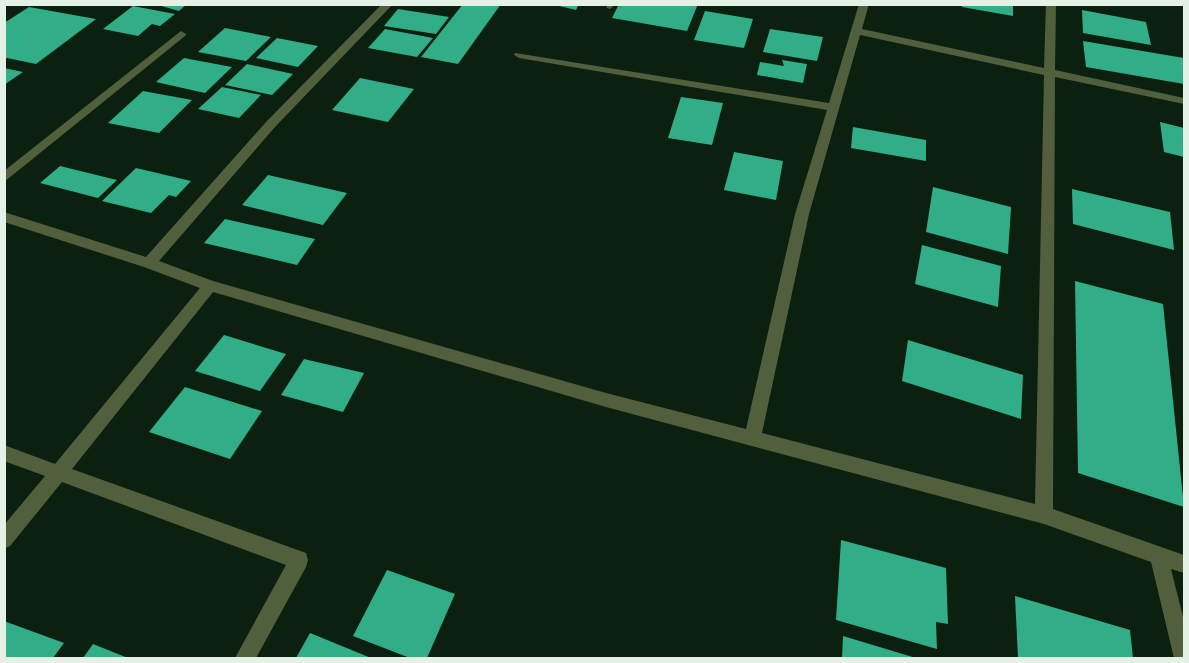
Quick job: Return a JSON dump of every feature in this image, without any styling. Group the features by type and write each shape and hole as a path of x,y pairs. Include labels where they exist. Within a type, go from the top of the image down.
{"street":[{"path":"149,263 271,124 388,4"},
{"path":"752,439 802,214 864,4"},
{"path":"1044,515 1046,224 1051,4"},
{"path":"855,31 1185,102"},
{"path":"4,178 181,34"},
{"path":"519,55 835,108"},
{"path":"4,217 149,263 210,286 606,400 1044,515 1185,564"},
{"path":"4,540 210,286"},
{"path":"4,453 299,560 245,658"},
{"path":"1158,554 1184,658"}],"building":[{"path":"154,4 187,4 179,11"},
{"path":"463,4 501,4 458,64 421,57"},
{"path":"551,4 579,4 576,10"},
{"path":"619,4 698,4 687,31 612,18"},
{"path":"962,4 1013,4 1013,16 962,7"},
{"path":"133,6 175,14 160,26 152,24 138,36 103,29"},
{"path":"29,7 96,19 36,64 7,58 4,60 4,23"},
{"path":"398,9 449,17 436,34 384,26"},
{"path":"1082,10 1146,22 1151,45 1083,33"},
{"path":"705,11 753,19 744,48 694,40"},
{"path":"225,28 271,37 246,61 198,52"},
{"path":"385,29 433,38 417,57 368,48"},
{"path":"770,29 823,37 817,61 763,52"},
{"path":"277,38 318,46 298,67 256,58"},
{"path":"1083,41 1184,58 1184,84 1086,67"},
{"path":"184,58 232,67 205,93 156,82"},
{"path":"782,60 807,64 803,83 757,75 760,62 784,66"},
{"path":"247,64 293,74 272,95 225,85"},
{"path":"4,68 23,72 4,85"},
{"path":"360,78 414,89 388,122 332,110"},
{"path":"222,87 261,95 239,118 198,109"},
{"path":"143,91 192,100 159,133 108,123"},
{"path":"681,97 723,103 712,145 668,138"},
{"path":"1160,122 1184,128 1184,157 1164,152"},
{"path":"853,127 926,140 926,161 851,148"},
{"path":"734,152 783,161 776,200 724,190"},
{"path":"60,166 117,180 98,198 40,183"},
{"path":"136,168 191,181 176,197 169,195 151,213 102,201"},
{"path":"268,175 347,193 323,225 242,205"},
{"path":"933,187 1011,207 1008,254 926,232"},
{"path":"1072,189 1170,212 1174,250 1073,224"},
{"path":"225,219 315,239 297,265 204,243"},
{"path":"922,245 1001,266 998,307 915,284"},
{"path":"1075,281 1163,304 1184,507 1078,473"},
{"path":"224,335 286,354 260,391 195,371"},
{"path":"908,340 1023,375 1021,419 902,381"},
{"path":"304,359 364,373 343,412 281,395"},
{"path":"185,387 262,411 230,459 149,432"},
{"path":"841,540 946,568 948,624 936,622 937,649 836,620"},
{"path":"387,570 455,594 427,658 410,658 353,636"},
{"path":"1015,596 1130,630 1133,658 1018,658"},
{"path":"4,621 64,643 53,658 4,658"},
{"path":"310,633 371,658 296,658"},
{"path":"843,636 916,658 842,658"},
{"path":"93,644 128,658 83,658"}]}
